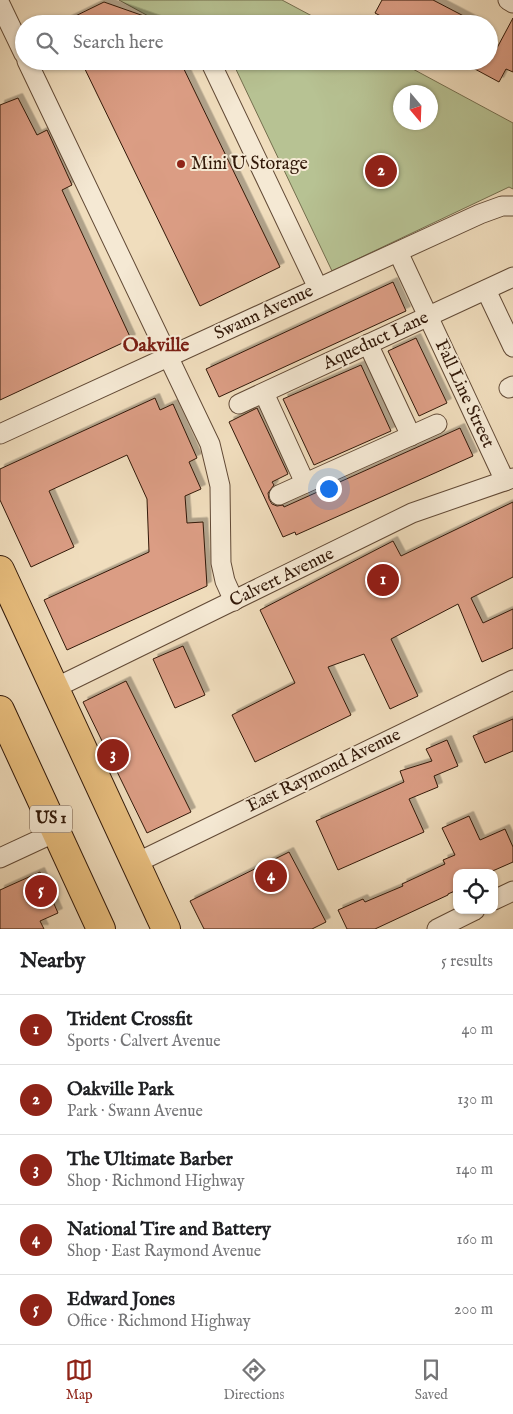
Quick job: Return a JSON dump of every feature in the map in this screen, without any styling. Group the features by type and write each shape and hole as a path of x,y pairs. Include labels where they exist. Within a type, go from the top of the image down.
{"highway":[{"path":"0,570 166,929"},
{"name":"US 1","path":"0,710 101,929"}],"street":[{"path":"508,0 513,3"},
{"path":"0,4 15,35"},
{"path":"31,70 205,432 214,458 220,486 221,564 225,581 234,601"},
{"path":"214,70 318,288"},
{"name":"Swann Avenue","path":"0,434 480,214 508,206"},
{"name":"Fall Line Street","path":"398,252 509,480"},
{"name":"Aqueduct Lane","path":"239,404 513,277"},
{"path":"486,290 513,347"},
{"path":"368,344 412,436"},
{"path":"264,393 305,483"},
{"path":"279,495 438,424"},
{"name":"Calvert Avenue","path":"55,688 412,513 509,480"},
{"name":"East Raymond Avenue","path":"136,863 513,680"},
{"path":"0,858 56,832"},
{"path":"498,898 513,891"},
{"path":"437,929 467,914"}],"green space":[{"path":"119,0 282,0 310,15 146,15"},
{"path":"236,70 415,70 513,123 513,189 509,187 332,271"}],"building":[{"path":"382,0 433,0 462,15 379,15 375,13"},
{"path":"104,2 141,15 77,15"},
{"path":"513,18 513,72 506,69 499,82 477,70 498,70 498,46"},
{"name":"Mini U Storage","path":"85,70 184,70 280,267 200,306"},
{"path":"18,98 37,135 47,130 72,185 62,190 131,339 0,400 0,105"},
{"path":"393,282 406,311 219,397 206,369"},
{"path":"416,338 447,403 419,416 388,351"},
{"path":"361,365 391,431 314,465 283,399"},
{"path":"155,398 160,410 173,404 197,458 189,462 201,489 185,496 187,523 203,522 207,586 67,650 44,600 149,552 147,499 127,455 49,491 74,547 31,567 0,500 0,469"},
{"path":"257,408 288,474 272,482 274,485 268,493 272,504 277,506 283,505 284,507 460,428 473,456 296,535 295,532 283,537 229,422"},
{"path":"513,502 513,577 471,598 483,623 513,609 513,648 482,662 458,604 391,639 418,696 390,709 364,654 328,667 351,715 255,762 232,715 295,683 260,610 393,541 401,556"},
{"path":"183,646 205,695 175,708 153,659"},
{"path":"126,681 191,812 147,833 83,702"},
{"path":"513,719 513,751 485,763 473,736"},
{"path":"447,740 458,766 434,776 438,787 409,799 424,832 338,870 316,821 404,782 400,771 432,761 426,749"},
{"path":"469,816 480,840 505,829 513,847 513,862 497,869 453,869 453,892 448,895 375,929 347,929 338,910 363,899 365,902 403,886 402,884 445,864 443,860 455,855 442,828"},
{"path":"289,852 326,922 312,929 204,929 190,901"},
{"path":"40,872 58,913 40,921 44,929 0,929 0,890"}],"place":[{"name":"Mini U Storage","path":"181,164"},
{"name":"Oakville Park","path":"381,171"},
{"name":"Trident Crossfit","path":"383,580"},
{"name":"The Ultimate Barber","path":"113,755"},
{"name":"National Tire and Battery","path":"271,876"},
{"name":"Edward Jones","path":"41,891"}],"district":[{"name":"Oakville","path":"156,346"}]}
